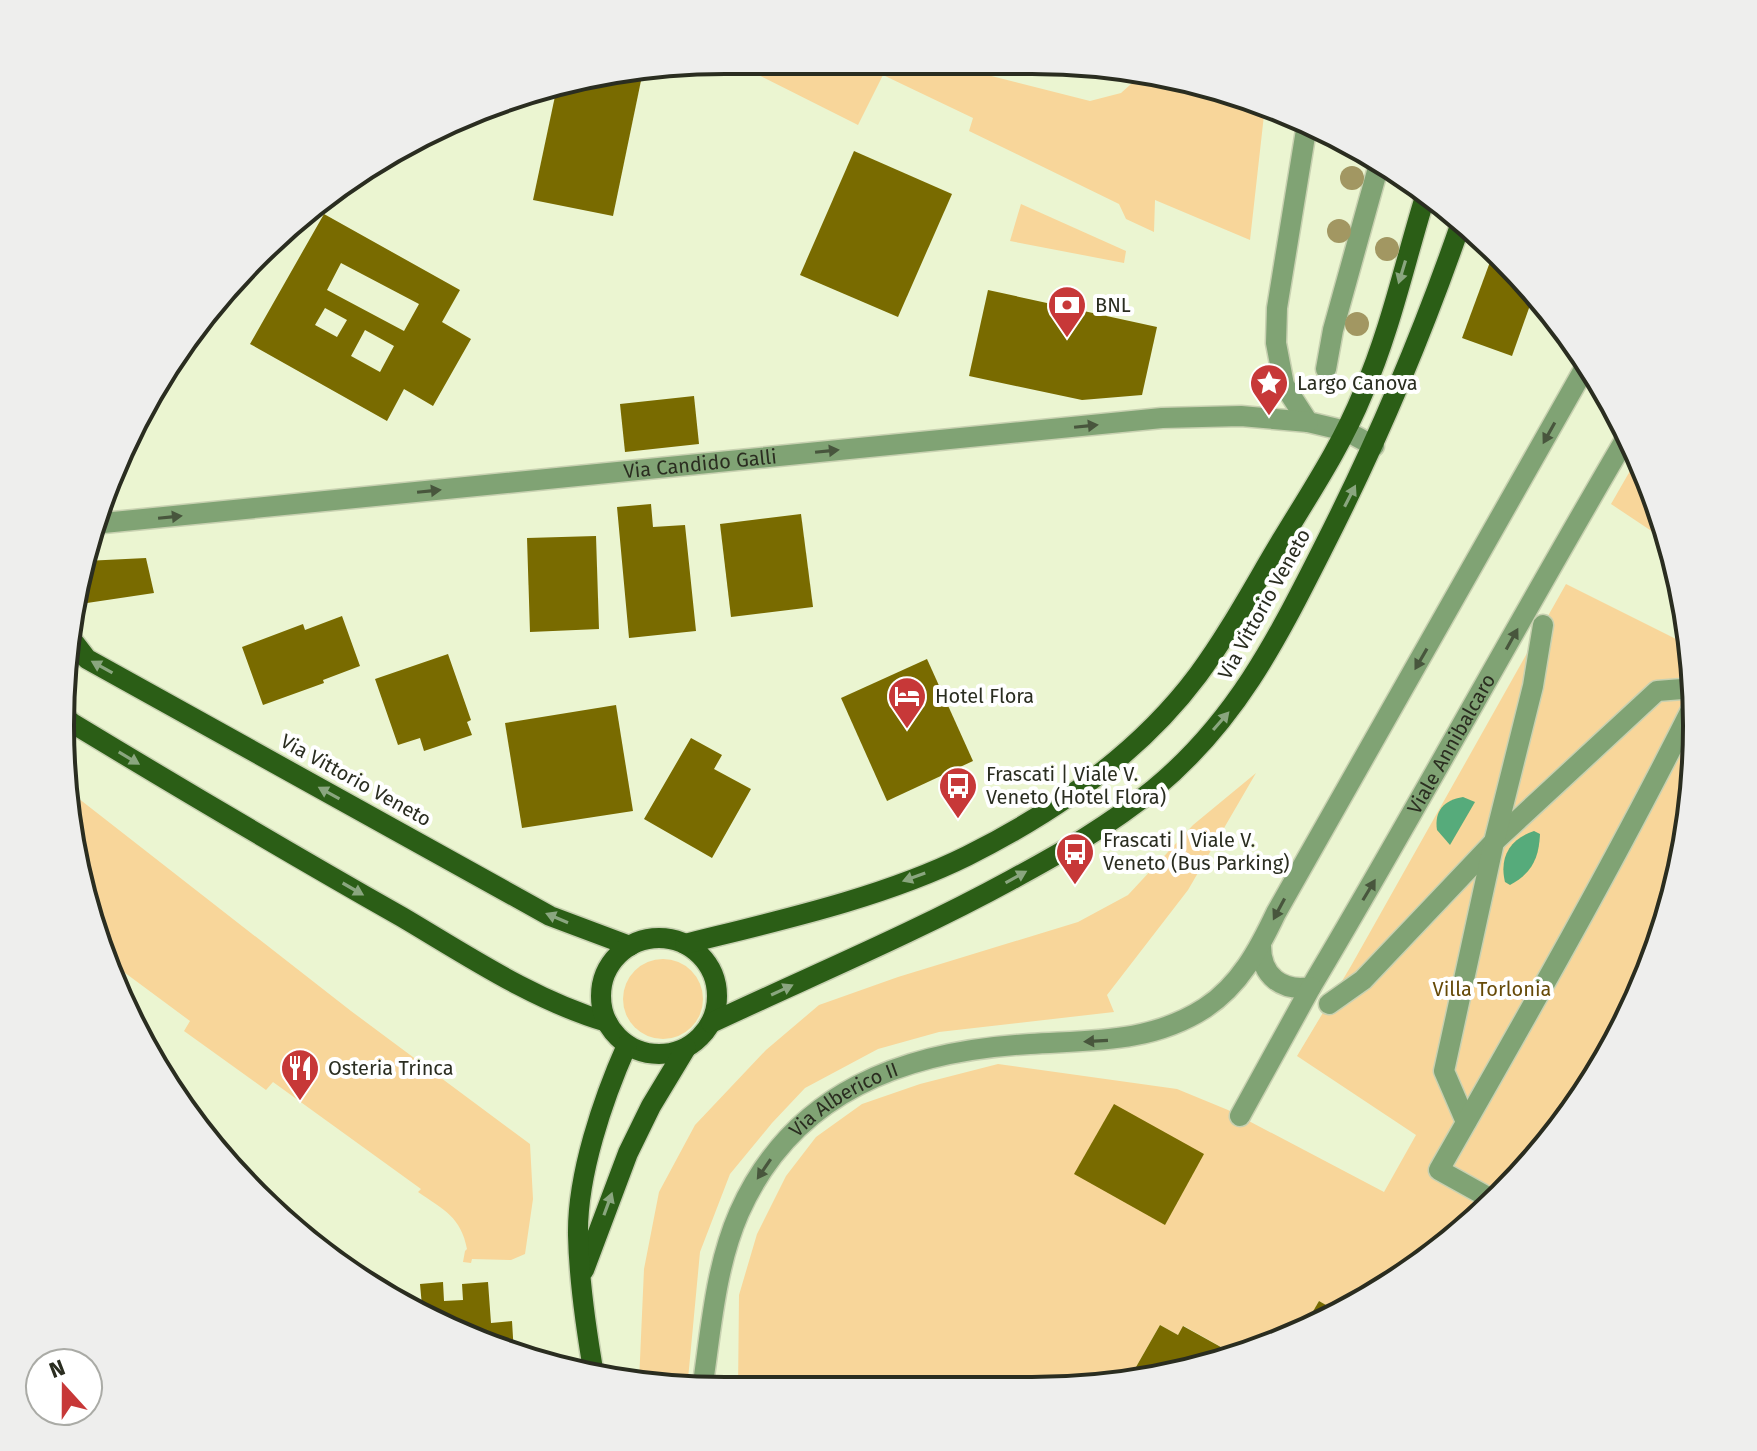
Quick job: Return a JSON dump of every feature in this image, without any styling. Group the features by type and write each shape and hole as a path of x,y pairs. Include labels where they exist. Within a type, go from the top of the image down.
{"main road":[{"name":"Via Vittorio Veneto","path":"685,944 799,915 945,866 1033,820 1116,762 1164,717 1206,663 1346,431 1375,361 1423,205"},
{"name":"Via Vittorio Veneto","path":"711,1023 984,895 1103,826 1161,783 1197,748 1253,679 1276,641 1374,446 1457,233"},
{"name":"Via Vittorio Veneto","path":"79,649 87,659 550,916 630,946"},
{"path":"74,724 525,988 562,1007 607,1022"},
{"path":"657,939 685,944 698,954 715,977 716,1007 711,1023 701,1037 686,1048 666,1054 646,1053 627,1045 615,1035 607,1022 602,1007 603,981 618,955 630,946 657,939"},
{"path":"592,1363 578,1235 584,1184 607,1092 627,1045"},
{"path":"581,1278 628,1153 651,1106 686,1048"}],"street":[{"path":"1305,135 1279,294 1276,343 1284,385 1308,422"},
{"path":"1326,369 1333,330 1376,173"},
{"path":"1311,987 1286,987 1274,980 1261,959 1261,946 1276,913 1580,376"},
{"name":"Via Candido Galli","path":"107,523 1162,418 1227,416 1308,422 1346,431 1374,446"},
{"name":"Viale Annibalcaro","path":"1240,1116 1621,447"},
{"path":"1466,1122 1444,1071 1494,842 1533,686 1543,625"},
{"path":"1329,1004 1363,980 1494,842 1657,691 1682,689"},
{"path":"1483,1194 1439,1170 1552,974 1683,726"},
{"name":"Via Alberico II","path":"704,1376 717,1292 739,1214 767,1163 789,1135 814,1112 872,1078 942,1055 1003,1046 1118,1040 1172,1025 1207,1007 1222,995 1261,946"}],"green space":[{"path":"757,74 984,74 1090,101 1121,93 1133,83 1200,96 1264,118 1250,240 1155,200 1154,232 1126,219 1119,204 969,131 973,118 883,75 858,125"},
{"path":"1021,204 1126,251 1124,263 1010,241"},
{"path":"1630,470 1653,532 1611,504"},
{"name":"Villa Torlonia","path":"1566,584 1677,639 1683,726 1677,811 1661,894 1633,975 1596,1051 1548,1122 1492,1186 1428,1242 1328,1306 1319,1301 1312,1314 1223,1348 1184,1326 1178,1335 1160,1325 1135,1368 1074,1376 1032,1377 738,1377 739,1295 757,1234 786,1176 816,1137 862,1104 920,1084 998,1064 1177,1089 1228,1110 1384,1192 1416,1135 1297,1056"},
{"path":"1256,773 1188,890 1107,995 1114,1012 939,1032 878,1049 805,1088 730,1174 700,1252 688,1376 639,1371 644,1269 659,1192 695,1125 766,1050 819,1005 898,977 1078,922 1128,895 1193,825"},
{"path":"79,798 351,1011 530,1144 533,1199 525,1254 511,1260 472,1259 471,1263 463,1262 467,1249 456,1222 418,1192 421,1189 273,1082 266,1090 184,1031 190,1021 122,971 96,894"},
{"path":"655,959 671,959 692,970 703,991 703,1007 692,1028 671,1039 655,1039 641,1033 629,1021 623,1007 623,991 629,977 641,965"}],"shaded area":[{"path":"1463,797 1475,802 1450,845 1437,830 1437,817 1446,804"},
{"path":"1534,831 1540,834 1536,858 1529,870 1510,885 1505,882 1504,873 1508,850 1518,839"}],"building":[{"path":"641,80 613,216 533,200 555,97"},
{"path":"854,151 952,194 898,317 800,275"},
{"path":"324,214 460,290 442,322 471,339 433,406 404,389 387,421 250,344","holes":["341,263 419,304 404,331 327,290","325,308 347,320 337,337 315,325","365,330 394,346 380,372 351,356"]},
{"path":"1490,263 1530,306 1512,356 1462,338"},
{"path":"988,290 1157,327 1142,395 1082,400 969,376"},
{"path":"694,396 699,444 625,452 620,404"},
{"path":"651,504 653,527 685,525 696,631 629,638 617,507"},
{"path":"801,514 813,607 731,617 720,524"},
{"path":"596,536 599,629 530,632 527,538"},
{"path":"146,558 154,593 87,603 95,560"},
{"path":"342,616 360,666 263,705 242,647 303,624 305,630"},
{"path":"448,654 471,720 467,722 472,735 424,751 420,738 398,745 375,679"},
{"name":"Hotel Flora","path":"927,659 973,761 887,801 841,698"},
{"path":"616,705 633,811 522,828 505,723"},
{"path":"691,738 722,755 714,769 751,789 712,858 644,819"},
{"path":"1114,1104 1204,1154 1165,1225 1074,1174"},
{"path":"443,1282 444,1301 463,1300 462,1284 488,1282 491,1323 512,1321 513,1341 422,1302 420,1284"},
{"path":"1319,1301 1328,1306 1320,1310 1312,1314"},
{"path":"1160,1325 1178,1335 1183,1326 1222,1348 1200,1355 1135,1368"}],"place":[{"name":"BNL","path":"1067,339"},
{"name":"Largo Canova","path":"1269,417"},
{"name":"Hotel Flora","path":"907,730"},
{"name":"Frascati | Viale V. Veneto (Hotel Flora)","path":"958,820"},
{"name":"Frascati | Viale V. Veneto (Bus Parking)","path":"1075,886"},
{"name":"Osteria Trinca","path":"300,1102"}]}
